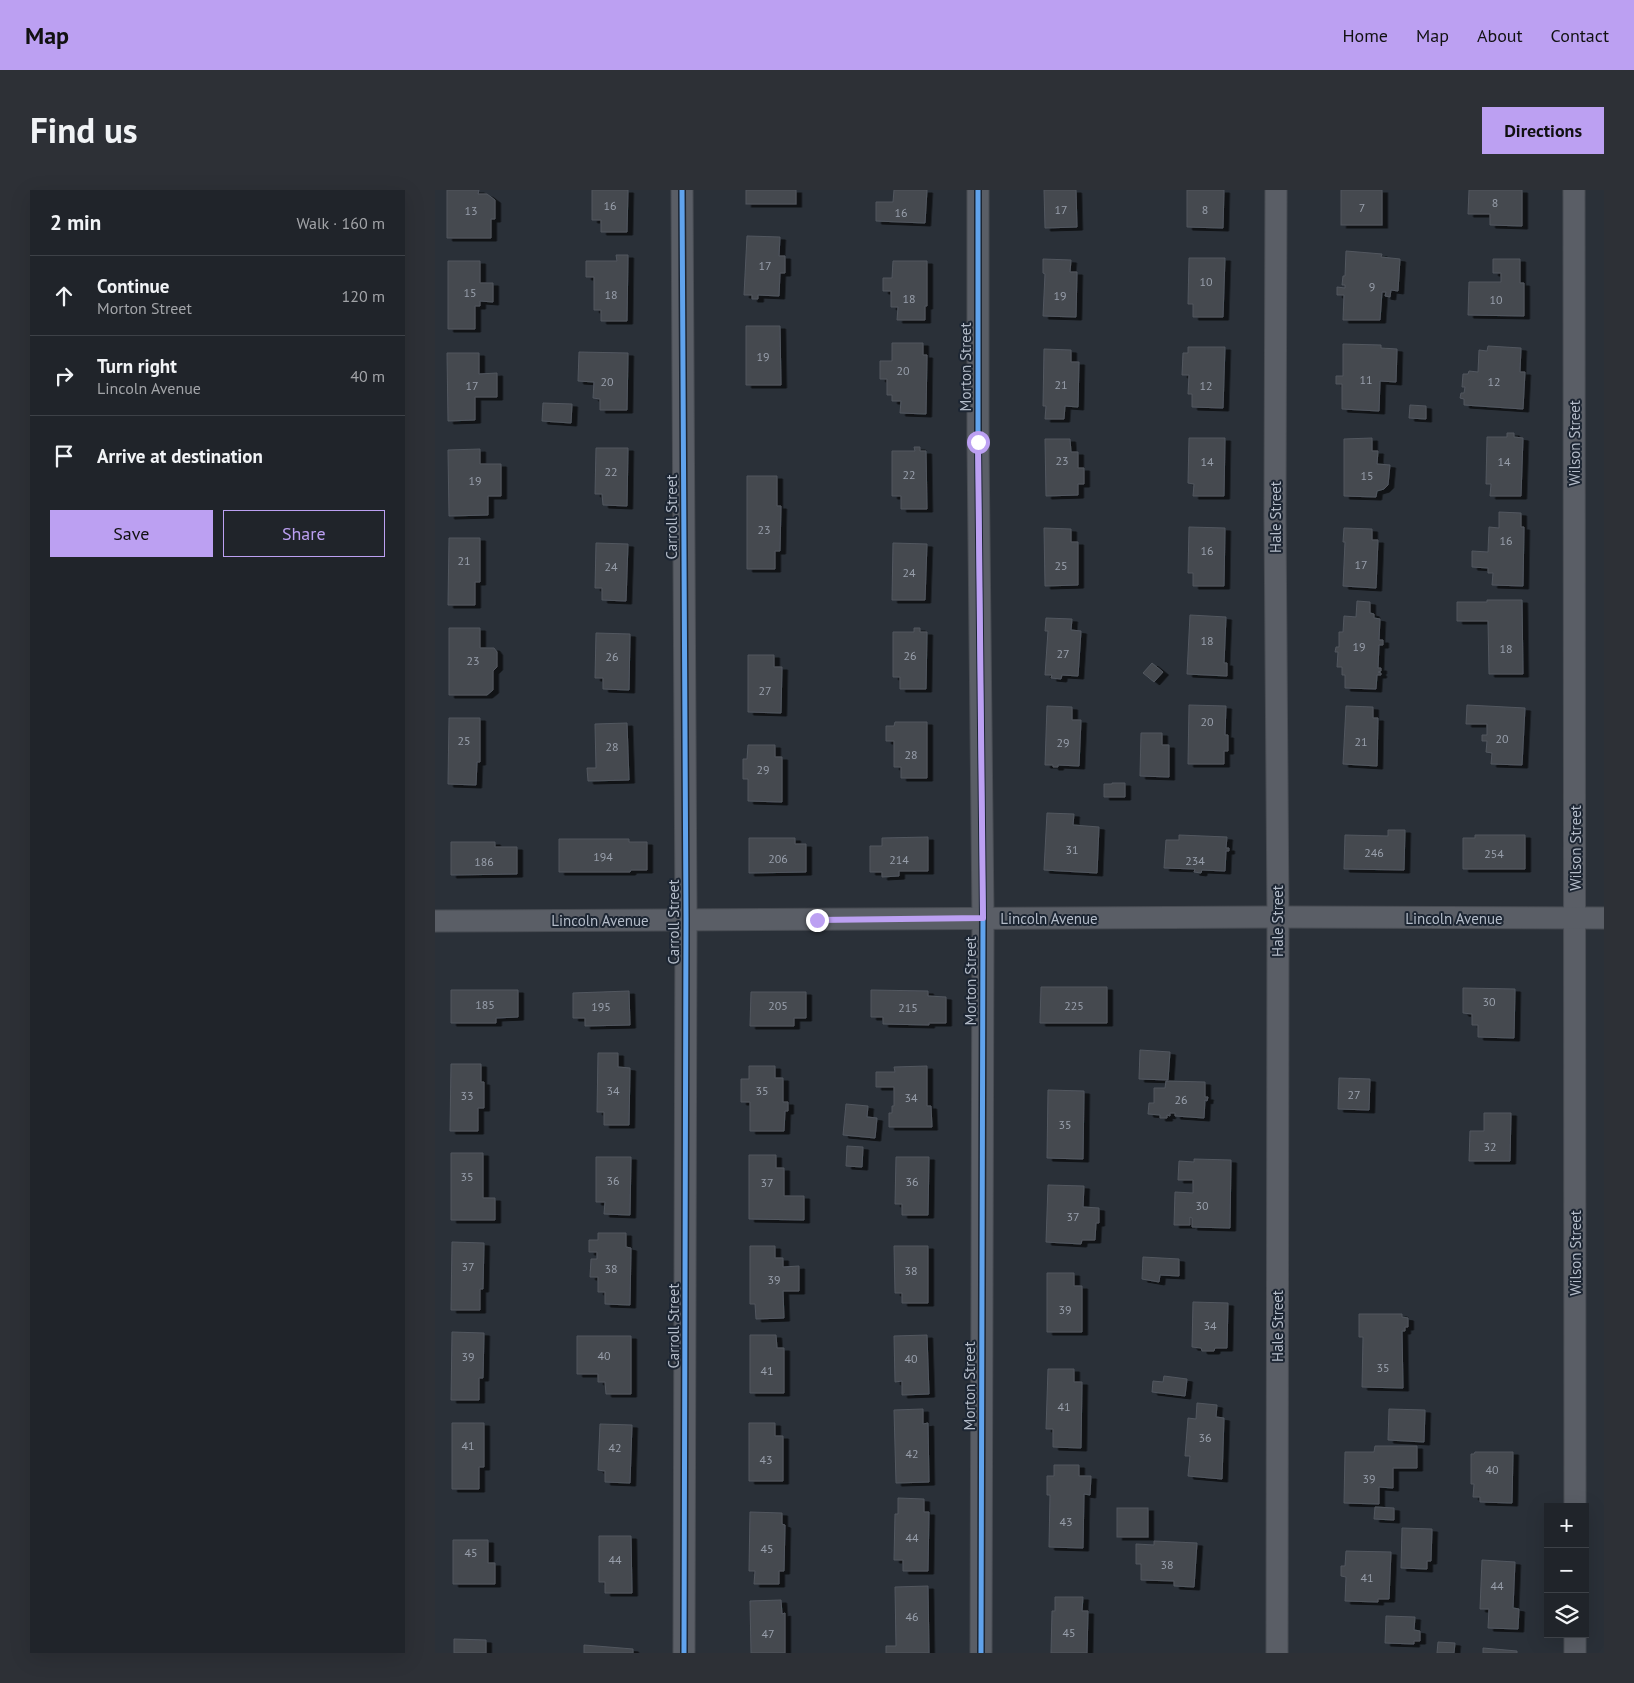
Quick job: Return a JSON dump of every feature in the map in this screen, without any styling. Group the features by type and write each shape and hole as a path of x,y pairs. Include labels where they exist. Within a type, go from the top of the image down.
{"street":[{"name":"Carroll Street","path":"682,190 686,920 684,1653"},
{"name":"Morton Street","path":"978,190 978,442 983,918 981,1653"},
{"name":"Hale Street","path":"1276,190 1275,516 1278,918 1277,1653"},
{"name":"Wilson Street","path":"1574,190 1575,1503"},
{"name":"Lincoln Avenue","path":"435,922 983,918 1604,918"},
{"path":"1575,1638 1575,1653"}],"building":[{"path":"447,190 479,190 478,194 487,194 495,200 495,219 491,219 491,238 447,238"},
{"path":"592,190 628,190 627,232 601,232 601,220 592,220"},
{"path":"746,190 796,190 796,204 746,204"},
{"path":"894,190 927,190 925,223 876,221 876,202 893,202"},
{"path":"1044,190 1076,190 1077,227 1045,228"},
{"path":"1187,190 1224,190 1223,228 1187,227"},
{"path":"1341,190 1382,190 1382,225 1341,225"},
{"path":"1469,190 1522,190 1522,226 1490,225 1490,214 1468,214"},
{"path":"747,236 780,237 779,256 785,256 785,273 780,273 779,296 758,295 758,299 752,299 752,295 744,295"},
{"path":"1346,251 1382,254 1381,257 1400,259 1398,291 1391,290 1390,297 1385,296 1386,292 1382,292 1380,320 1343,320 1344,295 1337,295 1337,287 1345,288 1345,285 1342,285 1343,276 1345,276"},
{"path":"616,255 628,255 627,321 601,321 601,310 594,310 594,277 586,277 586,261 617,261"},
{"path":"1189,258 1225,258 1223,317 1193,317 1193,304 1188,304"},
{"path":"1043,259 1071,260 1070,272 1077,272 1076,317 1043,316 1045,274 1043,273"},
{"path":"1493,259 1520,259 1520,283 1524,283 1524,316 1468,315 1469,282 1501,282 1501,273 1493,273"},
{"path":"448,261 480,261 480,283 493,283 493,302 480,301 480,306 475,306 475,329 448,329"},
{"path":"893,261 927,261 927,306 925,306 925,320 897,320 898,307 891,307 891,291 883,291 883,278 892,278"},
{"path":"746,326 780,326 781,385 746,385"},
{"path":"892,343 923,343 923,355 927,355 926,414 900,413 901,401 892,401 892,395 887,395 887,379 880,379 880,361 892,361"},
{"path":"1343,344 1381,345 1381,348 1397,349 1396,382 1380,381 1379,411 1342,409 1342,384 1336,384 1336,376 1343,376"},
{"path":"1488,346 1521,348 1520,372 1525,372 1523,409 1464,405 1464,399 1460,398 1461,393 1464,393 1465,387 1462,387 1463,374 1468,374 1469,371 1478,372 1479,350 1487,351"},
{"path":"1188,347 1225,347 1223,408 1192,407 1192,394 1188,394 1189,375 1182,375 1183,353 1188,353"},
{"path":"1044,349 1071,350 1071,362 1079,362 1078,407 1065,406 1064,419 1045,419 1046,406 1043,406"},
{"path":"579,352 628,353 627,410 600,410 600,399 593,398 594,382 578,381"},
{"path":"447,353 479,353 479,374 497,373 497,397 475,397 475,420 448,421"},
{"path":"543,403 572,404 571,423 542,421"},
{"path":"1410,405 1426,406 1426,419 1409,418"},
{"path":"1507,433 1514,433 1514,437 1523,438 1521,496 1490,496 1491,484 1486,484 1487,437 1507,437"},
{"path":"1189,438 1225,438 1224,496 1193,496 1194,484 1188,483"},
{"path":"1372,438 1372,451 1378,451 1377,464 1390,465 1388,485 1384,489 1377,491 1376,497 1344,496 1344,439"},
{"path":"1045,439 1070,439 1071,452 1078,452 1078,468 1084,468 1084,484 1078,484 1078,495 1046,496"},
{"path":"914,447 920,447 920,451 926,451 927,509 901,509 901,496 892,496 892,451 915,451"},
{"path":"596,448 628,448 627,506 603,505 602,494 595,494"},
{"path":"480,449 480,464 501,464 501,496 488,496 488,515 449,516 448,450"},
{"path":"747,476 777,476 777,506 781,506 780,551 775,551 775,569 747,569"},
{"path":"1499,512 1521,513 1521,527 1524,527 1523,586 1492,585 1493,573 1488,573 1488,568 1472,567 1472,551 1488,552 1489,527 1499,528"},
{"path":"1189,527 1225,528 1224,586 1193,586 1193,573 1188,573"},
{"path":"1044,528 1071,529 1071,542 1078,542 1078,585 1045,586"},
{"path":"1344,528 1372,529 1372,540 1378,540 1376,588 1343,586"},
{"path":"449,538 480,538 480,582 475,582 475,605 448,605"},
{"path":"596,543 628,544 626,601 602,600 602,588 595,588"},
{"path":"893,543 927,544 925,600 892,600"},
{"path":"1487,600 1522,600 1523,674 1489,674 1488,621 1457,621 1457,602 1487,602"},
{"path":"1357,601 1370,602 1370,613 1374,614 1374,618 1380,619 1379,640 1383,640 1383,645 1379,645 1378,668 1381,668 1381,671 1378,672 1381,675 1377,675 1376,689 1345,688 1345,675 1342,675 1342,667 1337,667 1338,652 1335,652 1336,647 1339,647 1339,632 1343,632 1344,616 1356,617"},
{"path":"1190,615 1226,617 1224,663 1227,663 1227,676 1187,674"},
{"path":"1046,618 1072,619 1071,630 1081,631 1078,676 1062,675 1061,679 1051,678 1052,675 1045,675 1048,631 1045,631"},
{"path":"449,628 480,628 480,648 494,648 497,652 497,667 493,671 493,690 487,695 449,695"},
{"path":"914,628 920,628 920,632 927,632 926,689 900,689 900,677 893,677 893,632 914,632"},
{"path":"596,633 630,634 629,690 603,689 603,678 595,678"},
{"path":"748,655 774,655 774,667 782,667 781,713 748,712"},
{"path":"1152,663 1163,672 1154,682 1143,673"},
{"path":"1189,705 1226,706 1225,735 1228,735 1228,751 1224,751 1224,764 1188,764"},
{"path":"1467,705 1525,708 1522,765 1491,764 1492,753 1486,752 1487,741 1482,741 1482,735 1487,735 1487,724 1466,724"},
{"path":"1047,706 1072,707 1072,720 1081,720 1079,766 1058,765 1058,767 1053,767 1053,765 1045,765"},
{"path":"1346,706 1373,707 1373,718 1378,718 1377,766 1343,764"},
{"path":"449,718 480,718 480,762 477,762 476,785 448,784"},
{"path":"895,722 927,722 927,778 901,778 901,767 894,767 894,741 886,741 886,726 894,726"},
{"path":"627,723 629,780 588,781 587,768 596,768 595,724"},
{"path":"1141,733 1162,733 1162,745 1169,745 1169,777 1140,776"},
{"path":"748,745 775,745 775,757 782,757 782,802 748,801 748,779 743,779 743,759 747,759"},
{"path":"1125,783 1125,797 1104,797 1104,784"},
{"path":"1047,813 1074,814 1073,825 1099,827 1097,873 1044,870"},
{"path":"1388,830 1405,830 1404,870 1344,869 1345,835 1388,836"},
{"path":"1179,835 1227,837 1226,848 1229,848 1229,851 1226,851 1225,871 1202,870 1201,873 1194,872 1195,869 1164,868 1166,840 1179,840"},
{"path":"1475,835 1525,835 1525,869 1463,869 1463,838 1475,838"},
{"path":"928,837 928,871 899,871 899,876 882,877 882,872 870,872 870,846 882,846 882,838"},
{"path":"749,838 795,838 795,844 806,844 806,872 749,873"},
{"path":"559,839 629,839 629,842 647,842 647,870 631,870 630,872 559,872"},
{"path":"451,842 495,842 495,847 517,847 517,874 451,875"},
{"path":"1041,987 1107,987 1107,1023 1040,1023"},
{"path":"1463,988 1515,989 1514,1038 1478,1037 1478,1025 1472,1025 1472,1014 1463,1013"},
{"path":"451,990 518,990 518,1017 496,1018 496,1023 451,1023"},
{"path":"871,990 928,991 928,996 946,997 946,1023 929,1023 929,1025 883,1024 883,1017 871,1017"},
{"path":"629,991 630,1025 585,1026 585,1018 573,1018 573,993"},
{"path":"751,992 806,992 806,1018 794,1018 794,1026 750,1026"},
{"path":"1140,1050 1170,1052 1168,1080 1139,1079"},
{"path":"598,1053 618,1053 618,1067 630,1068 629,1125 604,1125 604,1112 597,1112"},
{"path":"451,1064 481,1064 481,1082 484,1082 484,1108 478,1108 478,1131 450,1131"},
{"path":"749,1066 775,1066 775,1078 783,1078 783,1102 788,1102 788,1111 785,1111 784,1131 750,1131 750,1102 741,1102 741,1079 749,1079"},
{"path":"927,1066 927,1106 931,1106 932,1127 889,1127 889,1113 892,1113 892,1106 894,1106 894,1087 876,1087 876,1072 895,1072 894,1067"},
{"path":"1339,1078 1370,1079 1369,1110 1338,1109"},
{"path":"1166,1081 1205,1082 1205,1097 1208,1097 1207,1101 1205,1100 1204,1118 1175,1116 1175,1113 1170,1113 1170,1116 1167,1115 1167,1118 1160,1118 1160,1115 1148,1114 1149,1103 1154,1103 1154,1088 1165,1088"},
{"path":"1048,1090 1084,1091 1083,1159 1047,1158"},
{"path":"846,1104 868,1106 867,1117 877,1118 875,1138 843,1135"},
{"path":"1484,1113 1511,1113 1510,1161 1469,1161 1470,1131 1484,1131"},
{"path":"847,1146 863,1147 862,1167 846,1166"},
{"path":"451,1153 483,1153 483,1198 495,1198 495,1220 451,1220"},
{"path":"749,1155 776,1155 776,1168 784,1168 784,1196 804,1196 804,1220 749,1219"},
{"path":"596,1157 631,1157 630,1215 604,1214 605,1202 596,1202"},
{"path":"896,1157 929,1157 928,1215 902,1215 902,1204 895,1204"},
{"path":"1194,1159 1231,1160 1230,1228 1192,1227 1192,1218 1190,1217 1190,1225 1174,1225 1175,1192 1193,1193 1193,1180 1178,1180 1179,1161 1194,1162"},
{"path":"1048,1185 1084,1186 1083,1207 1099,1208 1099,1223 1096,1223 1095,1240 1082,1240 1081,1244 1046,1242"},
{"path":"598,1233 626,1233 626,1247 631,1248 630,1305 605,1304 605,1292 598,1292 598,1277 590,1277 591,1259 597,1259 597,1252 589,1252 589,1240 598,1240"},
{"path":"452,1242 484,1243 483,1289 480,1289 480,1310 451,1310"},
{"path":"750,1246 775,1246 775,1258 783,1258 783,1267 799,1266 799,1291 783,1291 784,1318 756,1319 755,1304 750,1304"},
{"path":"894,1246 928,1246 928,1303 902,1303 902,1293 895,1293"},
{"path":"1143,1257 1179,1259 1179,1276 1160,1275 1159,1282 1142,1279"},
{"path":"1047,1273 1074,1273 1074,1286 1082,1286 1082,1332 1047,1332"},
{"path":"1193,1302 1228,1303 1227,1348 1202,1351 1201,1348 1192,1347"},
{"path":"1359,1314 1402,1314 1402,1317 1408,1318 1408,1327 1405,1327 1405,1331 1402,1331 1403,1388 1362,1387 1363,1337 1359,1337"},
{"path":"452,1332 484,1333 483,1378 479,1378 479,1400 451,1400"},
{"path":"750,1335 776,1335 777,1348 784,1348 784,1393 750,1393"},
{"path":"927,1335 929,1394 902,1395 902,1381 895,1382 894,1336"},
{"path":"577,1336 631,1336 631,1394 606,1394 605,1382 598,1382 598,1374 577,1374"},
{"path":"1048,1369 1074,1369 1074,1382 1082,1382 1081,1448 1053,1447 1053,1429 1046,1429"},
{"path":"1164,1376 1187,1379 1185,1396 1152,1392 1153,1381 1163,1382"},
{"path":"1197,1403 1217,1405 1216,1417 1224,1418 1222,1479 1188,1476 1190,1456 1185,1456 1188,1418 1196,1419"},
{"path":"923,1409 923,1424 928,1423 929,1482 896,1483 894,1410"},
{"path":"1389,1409 1425,1410 1424,1442 1388,1440"},
{"path":"452,1423 484,1423 484,1467 479,1467 479,1489 452,1489"},
{"path":"749,1423 775,1423 775,1436 783,1436 783,1481 749,1481"},
{"path":"600,1424 632,1425 630,1483 605,1482 605,1471 598,1470"},
{"path":"1375,1446 1417,1446 1417,1468 1393,1468 1393,1488 1379,1487 1379,1504 1344,1503 1345,1452 1374,1452"},
{"path":"1475,1452 1513,1452 1512,1503 1480,1502 1480,1497 1473,1497 1474,1484 1471,1484 1471,1454"},
{"path":"1054,1465 1079,1465 1079,1476 1091,1476 1090,1495 1084,1494 1083,1548 1049,1547 1050,1495 1047,1495 1047,1476 1054,1476"},
{"path":"898,1498 924,1499 924,1512 929,1512 928,1571 903,1571 903,1560 894,1560 895,1514 898,1514"},
{"path":"1375,1507 1394,1508 1394,1520 1374,1519"},
{"path":"1117,1508 1148,1508 1148,1537 1117,1537"},
{"path":"750,1512 782,1513 782,1524 785,1525 784,1571 779,1571 779,1584 754,1584 755,1571 749,1571"},
{"path":"1402,1528 1432,1529 1431,1561 1427,1561 1427,1569 1401,1568"},
{"path":"599,1536 631,1536 632,1593 605,1593 605,1582 599,1582"},
{"path":"453,1540 488,1540 488,1563 495,1563 495,1584 453,1584"},
{"path":"1154,1541 1197,1543 1194,1587 1174,1586 1174,1581 1141,1580 1141,1564 1136,1564 1136,1544 1154,1545"},
{"path":"1346,1551 1391,1552 1389,1599 1378,1599 1378,1602 1345,1601 1346,1577 1341,1576 1341,1566 1345,1566"},
{"path":"1482,1560 1515,1562 1513,1608 1519,1609 1518,1629 1488,1628 1489,1609 1480,1609"},
{"path":"928,1586 929,1653 886,1653 886,1646 896,1646 895,1587"},
{"path":"1055,1597 1083,1597 1082,1611 1088,1611 1087,1653 1051,1653 1052,1611 1055,1611"},
{"path":"781,1600 782,1614 785,1613 785,1653 751,1653 750,1601"},
{"path":"1386,1616 1415,1617 1414,1630 1420,1631 1420,1641 1414,1641 1414,1644 1385,1643"},
{"path":"454,1639 486,1640 486,1653 454,1653"},
{"path":"1438,1642 1455,1643 1454,1653 1437,1653"},
{"path":"584,1645 633,1649 633,1653 584,1653"},
{"path":"1483,1648 1517,1651 1517,1653 1483,1653"}],"cycle path":[{"path":"682,190 686,919 684,1653"},
{"path":"978,190 978,443 983,918 981,1653"}],"route":[{"path":"817,920 983,918 978,442"}]}
